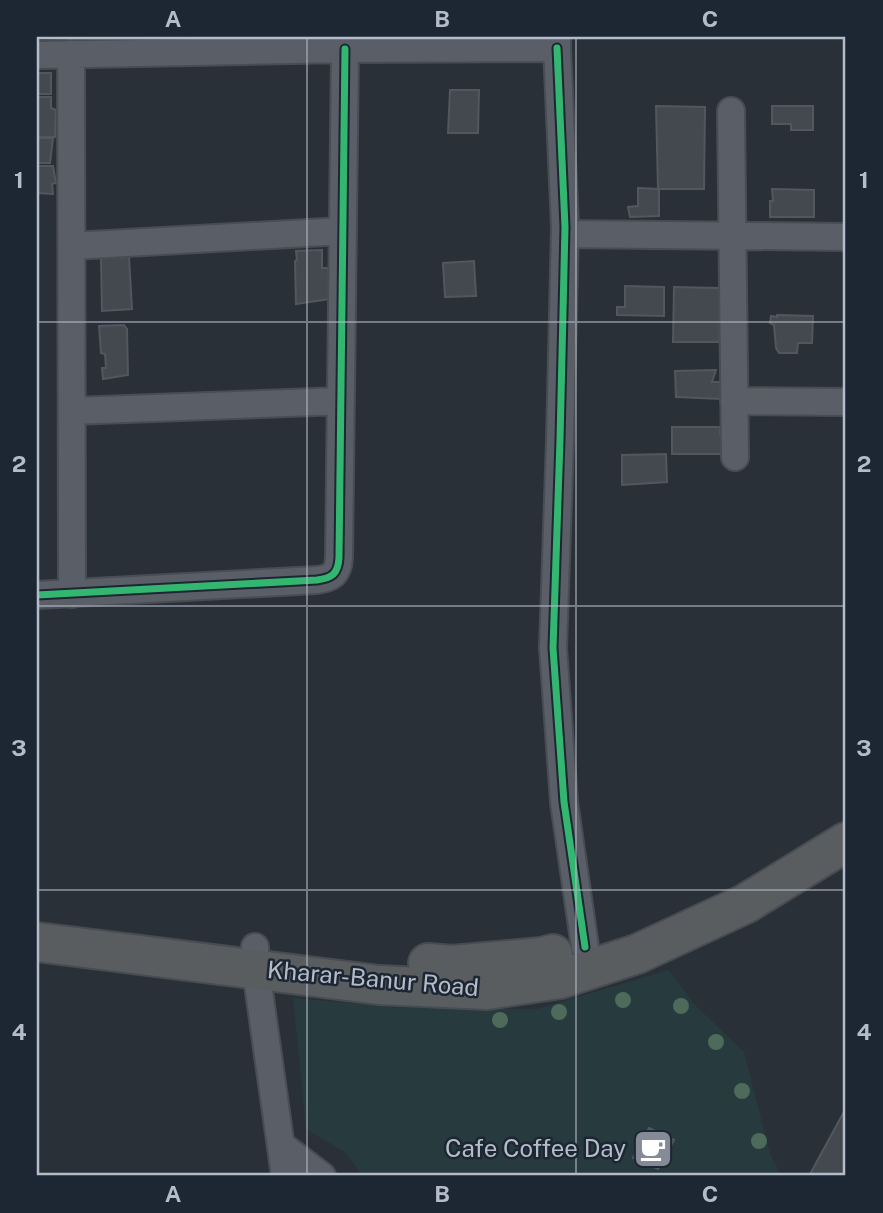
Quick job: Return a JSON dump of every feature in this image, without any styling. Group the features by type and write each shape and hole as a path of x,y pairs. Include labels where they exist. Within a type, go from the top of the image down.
{"highway":[{"name":"Kharar-Banur Road","path":"37,942 256,958 330,957 452,965 541,957 610,939 728,892 846,819"},
{"name":"Kharar-Banur Road","path":"37,920 256,958 379,985 487,990 560,979 636,954 745,904 846,842"}],"street":[{"path":"37,55 557,43 565,234 552,648 564,802 585,947"},
{"path":"37,595 317,580 335,575 340,558 345,49"},
{"path":"71,54 72,594"},
{"path":"731,111 734,457"},
{"path":"72,246 343,231"},
{"path":"565,234 846,237"},
{"path":"72,411 341,401"},
{"path":"734,401 846,402"},
{"path":"256,958 285,1176"},
{"path":"281,1145 322,1176"}],"green space":[{"path":"669,970 694,1004 744,1052 770,1154 781,1176 363,1176 345,1152 306,1129 293,998 407,1008 537,1009"}],"building":[{"path":"37,73 51,73 51,94 37,94"},
{"path":"450,90 479,90 478,133 448,133"},
{"path":"37,97 51,97 51,108 56,110 55,137 37,137"},
{"path":"656,106 705,107 704,189 658,189"},
{"path":"772,106 813,106 813,130 791,130 791,124 772,124"},
{"path":"37,138 53,138 50,163 37,163"},
{"path":"37,166 53,166 56,183 52,184 53,194 37,193"},
{"path":"638,188 659,189 659,216 630,217 628,207 638,206"},
{"path":"772,189 814,190 814,217 770,217"},
{"path":"322,250 322,268 328,268 330,299 296,304 296,251"},
{"path":"129,257 132,309 102,311 101,258"},
{"path":"474,261 476,296 445,297 443,263"},
{"path":"625,286 664,287 664,316 617,315 617,307 625,307"},
{"path":"674,287 721,288 719,342 673,342"},
{"path":"771,316 813,316 812,343 798,343 797,353 779,353 774,325 770,323"},
{"path":"124,325 127,329 128,375 103,379 102,368 106,368 105,354 101,353 99,326"},
{"path":"716,370 712,382 720,382 721,399 676,397 675,371"},
{"path":"672,427 720,427 720,434 723,434 722,454 672,454"},
{"path":"666,454 667,482 622,485 622,455"},
{"path":"846,1108 846,1176 809,1176"},
{"name":"Cafe Coffee Day","path":"649,1128 674,1140 658,1169 633,1158"}],"cycle path":[{"path":"557,48 565,227 553,648 564,802 585,947"},
{"path":"37,595 317,580 327,578 336,571 339,558 345,49"}],"place":[{"name":"Cafe Coffee Day","path":"653,1149"}]}
